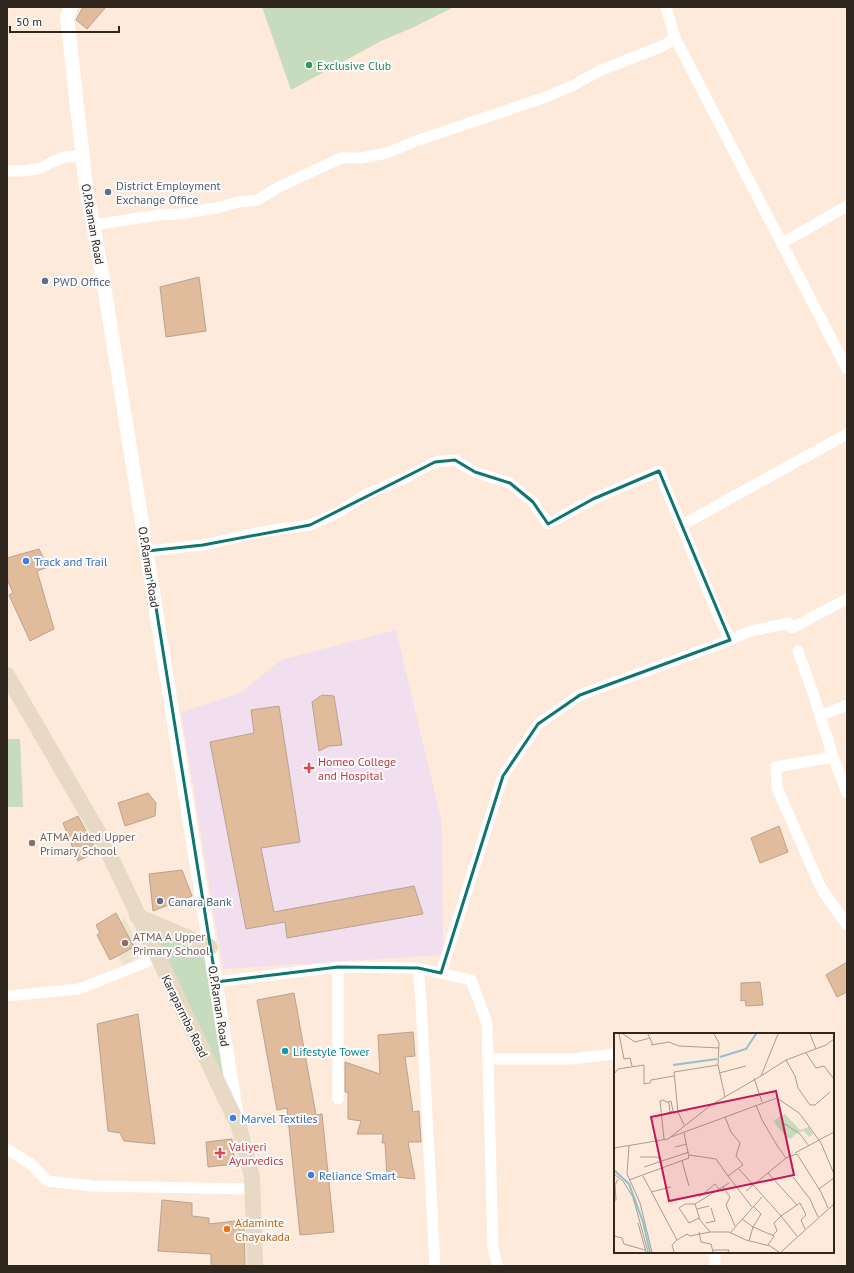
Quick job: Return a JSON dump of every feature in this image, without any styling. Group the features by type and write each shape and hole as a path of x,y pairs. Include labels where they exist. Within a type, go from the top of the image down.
{"main road":[{"name":"Karaparmba Road","path":"7,675 101,837 137,916 239,1127 252,1177 255,1266"},
{"path":"137,916 210,947"}],"street":[{"name":"O.P.Raman Road","path":"71,7 67,16 86,187 102,273 239,1127"},
{"path":"666,7 675,38 847,369"},
{"path":"93,225 191,212 216,208 238,202 257,200 279,187 341,158 361,158 387,153 416,141 546,97 574,85 601,70 663,46 675,38"},
{"path":"7,171 24,171 41,168 52,162 65,158 83,156"},
{"path":"782,243 847,206"},
{"path":"682,526 847,434"},
{"path":"147,551 203,545 266,531 310,525 337,513 369,493 403,479 435,462 455,460 475,472 510,483 533,502 548,524 593,499 659,471 718,615 730,640"},
{"path":"441,973 503,776 538,724 580,695 751,631 789,623 792,628 847,599"},
{"path":"798,651 833,757 847,793"},
{"path":"820,716 847,705"},
{"path":"833,757 776,767 777,788 821,888 847,925"},
{"path":"7,996 78,989 157,958"},
{"path":"216,982 338,967 418,968 471,980 487,1023 493,1249 498,1266"},
{"path":"338,967 338,1099"},
{"path":"418,968 422,1010 435,1266"},
{"path":"488,1059 571,1059 614,1054"},
{"path":"7,1150 31,1164 47,1181 93,1186 252,1189"},
{"path":"715,1253 715,1266"}],"highlighted area":[{"path":"455,460 475,472 510,483 533,502 548,524 593,499 659,471 730,640 580,695 538,724 503,776 441,973 418,968 338,967 216,982 147,551 203,545 310,525 435,462"}],"shaded area":[{"name":"Homeo College and Hospital","path":"396,630 442,823 443,955 223,969 181,712 240,693 281,660"},
{"name":"ATMA A Upper Primary School","path":"125,918 142,954 123,967 108,931"}],"green space":[{"name":"Exclusive Club","path":"262,7 454,7 414,27 381,41 291,90"},
{"path":"7,739 20,739 23,807 7,807"},
{"path":"146,924 210,947 228,1092"}],"building":[{"path":"83,7 106,7 87,29 76,20"},
{"path":"199,277 206,331 166,337 160,287"},
{"path":"39,549 48,567 37,571 54,629 30,641 9,595 13,593 7,579 7,558"},
{"path":"322,695 334,696 342,745 329,746 319,751 312,702"},
{"path":"279,706 300,842 261,848 274,912 414,886 423,914 287,938 285,922 246,929 210,742 254,733 251,710"},
{"path":"148,793 156,803 155,816 125,826 118,803"},
{"path":"78,816 97,851 78,861 63,823"},
{"path":"779,826 788,852 760,863 751,838"},
{"path":"182,870 192,896 153,911 149,874"},
{"path":"116,913 134,947 110,960 97,935 100,933 96,925"},
{"path":"847,962 847,992 837,997 826,975"},
{"path":"760,982 763,1005 746,1006 745,1000 741,1001 741,983"},
{"path":"294,993 316,1115 322,1114 334,1232 300,1235 287,1108 277,1110 257,1000"},
{"path":"138,1014 155,1144 124,1141 120,1133 108,1131 97,1024"},
{"path":"413,1032 415,1056 405,1057 413,1112 419,1111 421,1142 408,1142 415,1179 387,1176 385,1143 382,1143 383,1134 357,1134 361,1121 348,1119 348,1092 345,1092 345,1062 380,1074 378,1035"},
{"name":"Valiyeri Ayurvedics","path":"232,1139 235,1164 208,1167 206,1142"},
{"path":"162,1200 192,1203 192,1216 209,1218 209,1224 244,1220 245,1266 211,1266 211,1254 158,1251"}],"place":[{"name":"Exclusive Club","path":"309,65"},
{"name":"District Employment Exchange Office","path":"108,192"},
{"name":"PWD Office","path":"45,281"},
{"name":"Track and Trail","path":"26,561"},
{"name":"Homeo College and Hospital","path":"309,768"},
{"name":"ATMA Aided Upper Primary School","path":"32,843"},
{"name":"Canara Bank","path":"160,901"},
{"name":"ATMA A Upper Primary School","path":"125,943"},
{"name":"Lifestyle Tower","path":"285,1051"},
{"name":"Marvel Textiles","path":"233,1118"},
{"name":"Valiyeri Ayurvedics","path":"220,1153"},
{"name":"Reliance Smart","path":"311,1175"},
{"name":"Adaminte Chayakada","path":"227,1229"}]}
